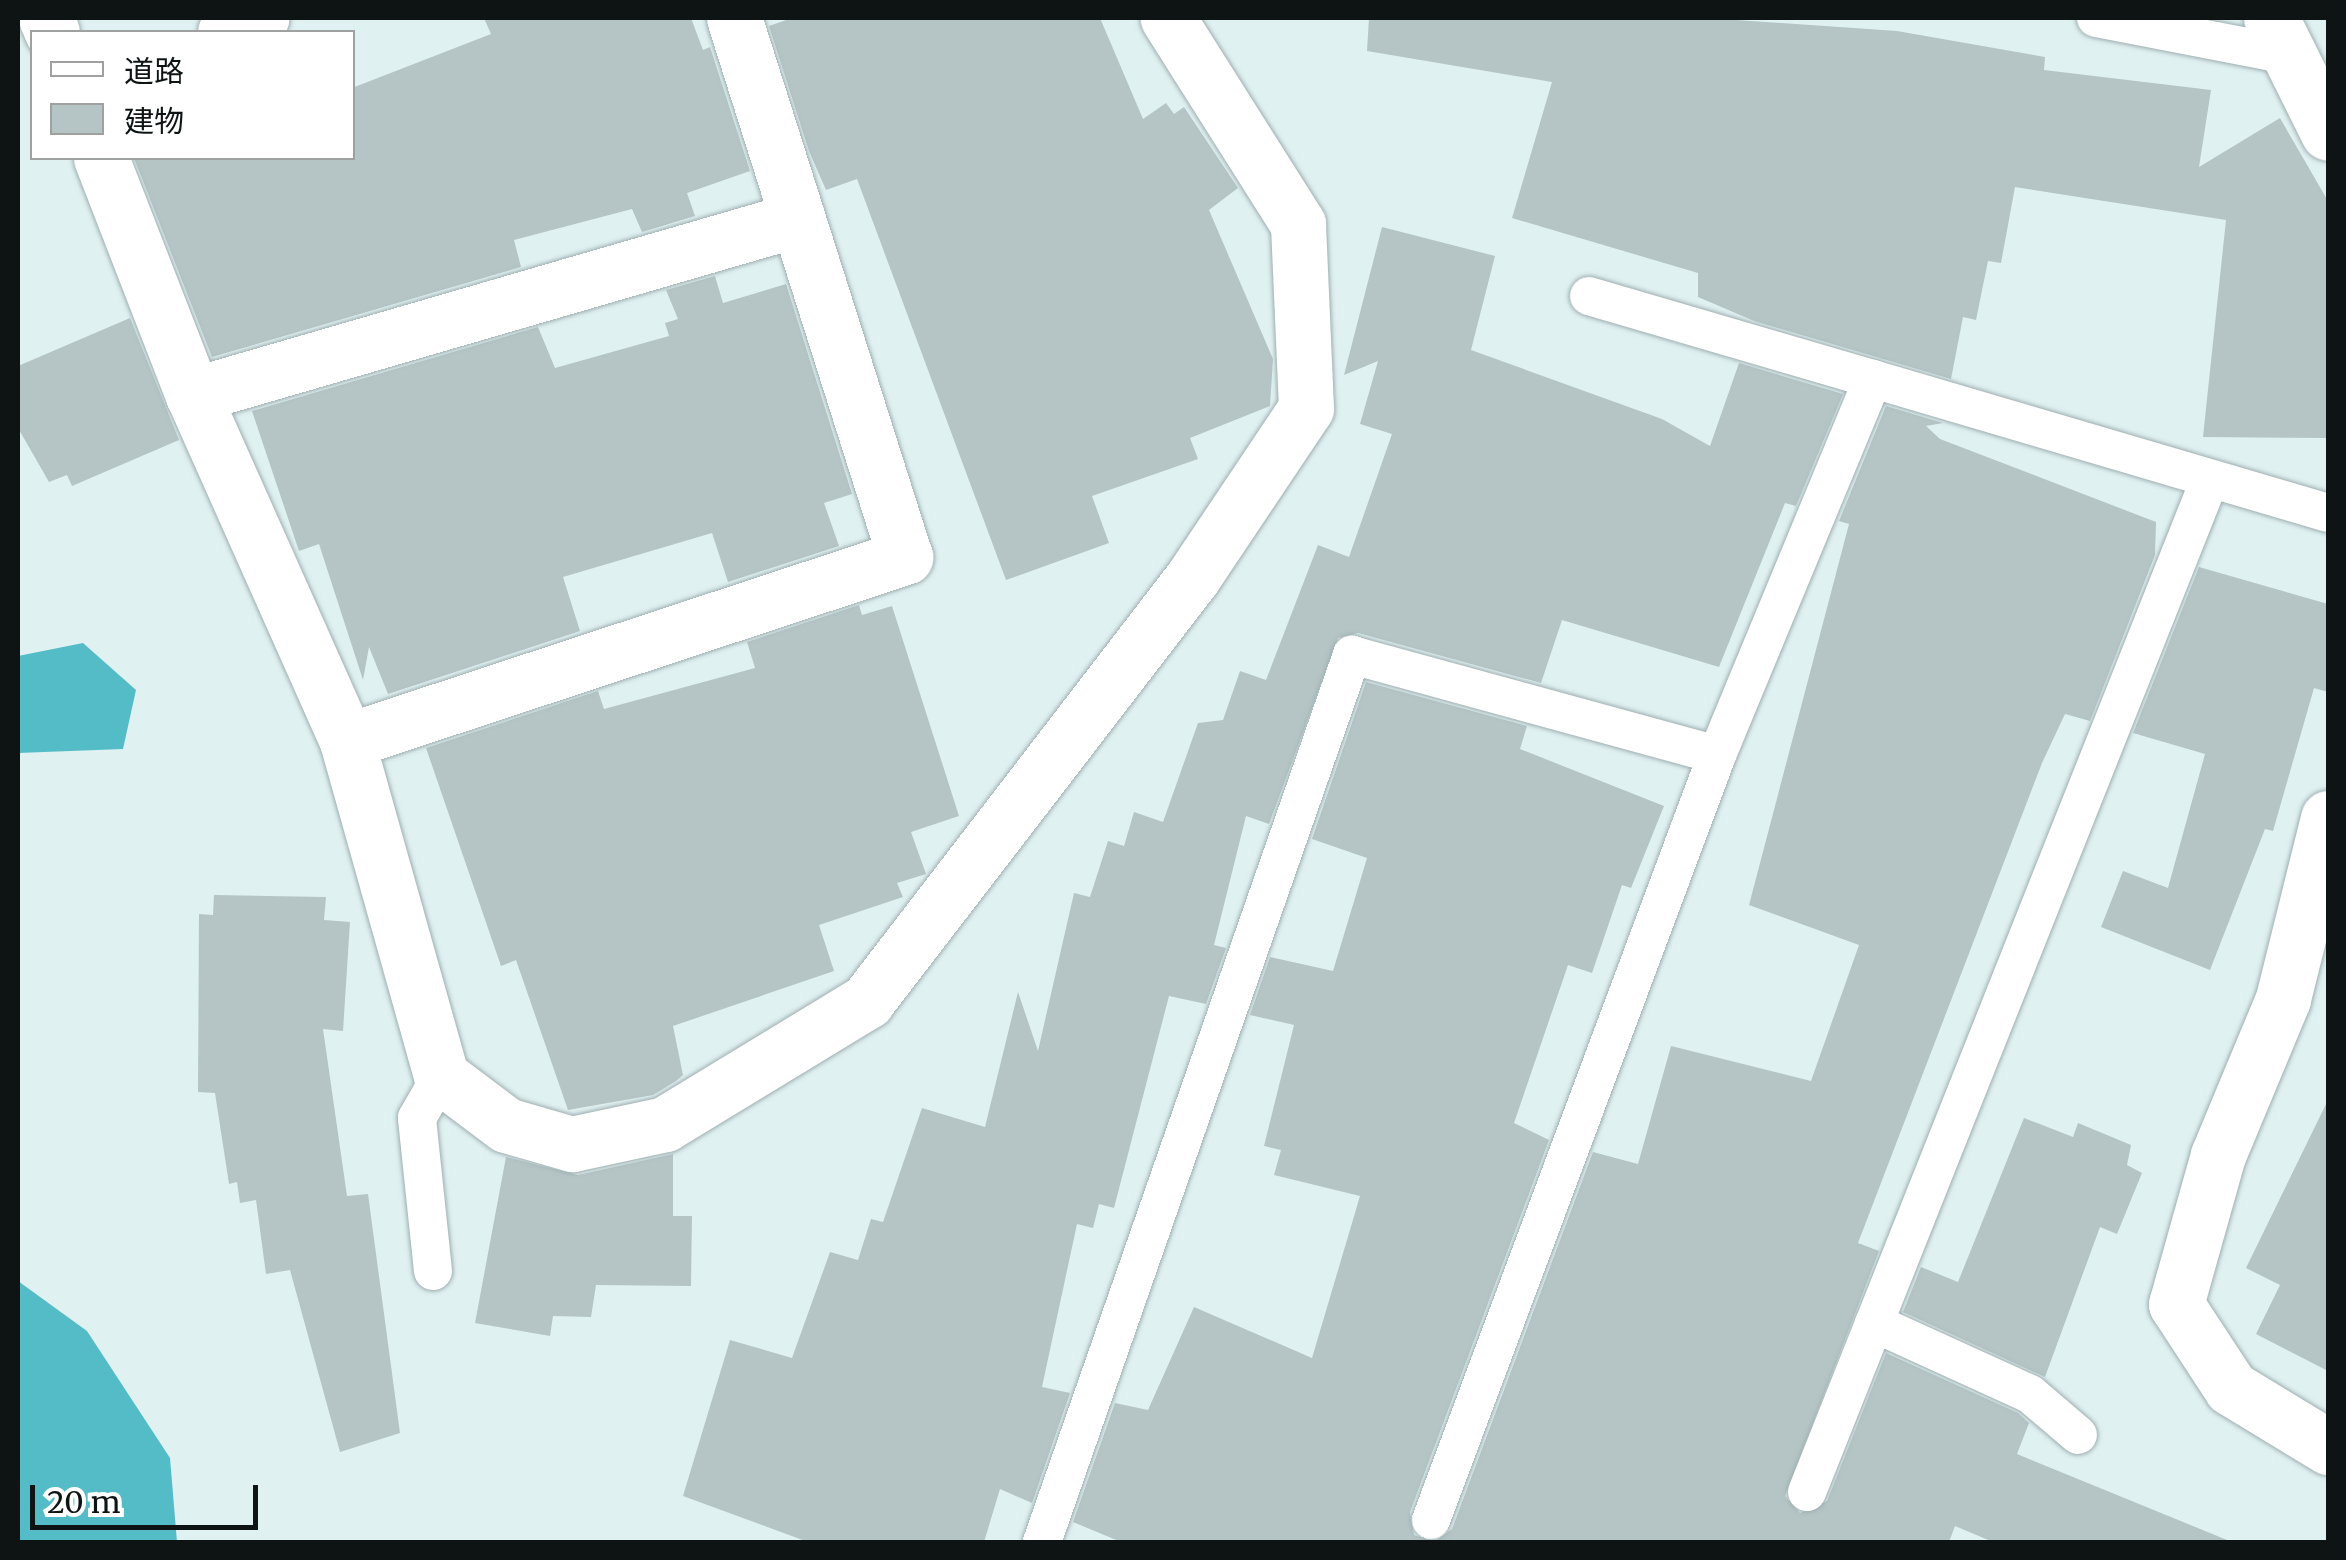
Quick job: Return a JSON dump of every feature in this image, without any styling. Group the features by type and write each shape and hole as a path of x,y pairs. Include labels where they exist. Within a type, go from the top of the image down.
{"street":[{"path":"230,30 262,18"},
{"path":"348,741 905,557 734,18"},
{"path":"102,160 192,395 348,741 441,1076 506,1124 572,1144 665,1124 868,1001 1193,576 1306,408 1298,224 1168,18"},
{"path":"2277,36 2328,133"},
{"path":"192,395 798,219"},
{"path":"2328,818 2283,999 2218,1155 2176,1304 2231,1388 2328,1447"}],"lane":[{"path":"2096,18 2277,36"},
{"path":"1589,296 2328,513"},
{"path":"1431,1520 1717,755 1873,379"},
{"path":"1807,1492 2210,479"},
{"path":"1042,1542 1352,655 1717,755"},
{"path":"433,1272 417,1118 441,1076"},
{"path":"1874,1322 2030,1394 2078,1435"}],"shaded area":[{"path":"83,643 136,690 123,749 18,753 18,656"},
{"path":"18,1281 87,1331 170,1458 177,1542 18,1542"}],"building":[{"path":"484,18 691,18 703,50 710,47 750,171 687,193 695,216 642,232 632,209 514,240 521,267 212,357 135,160 355,160 355,87 491,34"},
{"path":"792,18 1100,18 1143,119 1166,103 1174,114 1184,107 1238,188 1209,210 1273,359 1270,406 1190,438 1198,459 1092,496 1109,543 1006,580 857,179 826,190 809,151 769,26"},
{"path":"1369,18 1707,18 1897,31 2045,57 2044,70 2211,90 2199,167 2280,118 2328,201 2328,438 2203,437 2226,220 2015,187 2001,263 1988,261 1976,320 1963,317 1951,379 1754,321 1698,297 1698,273 1512,218 1552,82 1367,51"},
{"path":"1382,227 1495,256 1471,350 1662,419 1710,446 1739,363 1843,394 1796,506 1785,503 1719,667 1562,620 1541,683 1358,633 1338,638 1269,824 1246,816 1214,945 1226,948 1206,1004 1169,996 1114,1208 1099,1204 1093,1228 1077,1224 1042,1387 1070,1393 1032,1503 1000,1489 984,1542 808,1542 683,1496 730,1340 792,1358 830,1252 858,1260 871,1219 883,1222 922,1108 985,1127 1018,992 1038,1051 1074,893 1090,897 1108,841 1124,846 1134,812 1163,822 1198,723 1223,720 1240,671 1266,680 1318,545 1349,557 1392,434 1360,424 1378,361 1344,375"},
{"path":"715,276 723,303 786,284 852,494 824,503 839,546 728,582 712,533 563,577 580,631 388,694 369,647 363,680 319,544 299,551 252,411 538,327 555,368 669,336 665,323 678,319 666,290"},
{"path":"130,318 179,440 72,486 67,475 49,482 18,428 18,366"},
{"path":"1886,406 1943,423 1926,426 1940,439 2156,522 2155,555 2090,721 2065,714 2042,763 1858,1243 1879,1251 1785,1496 1800,1513 1827,1501 1886,1353 2018,1413 2029,1423 2017,1454 2232,1542 1993,1542 1955,1526 1949,1542 1434,1542 1452,1529 1593,1152 1638,1164 1671,1046 1811,1081 1859,945 1749,905 1849,524 1839,521"},
{"path":"2199,567 2328,604 2328,692 2314,688 2273,831 2265,829 2210,970 2101,927 2123,871 2168,888 2205,754 2133,733"},
{"path":"859,605 862,615 892,606 959,816 911,832 926,874 897,883 903,897 819,925 834,971 673,1026 683,1075 676,1081 653,1095 568,1110 516,960 501,966 426,748 598,691 604,709 755,668 747,642"},
{"path":"1366,682 1527,726 1520,749 1664,806 1631,888 1622,885 1592,973 1568,965 1514,1123 1549,1140 1410,1512 1414,1535 1434,1542 1121,1542 1073,1522 1115,1403 1148,1410 1194,1307 1312,1358 1360,1196 1274,1175 1281,1150 1264,1146 1294,1025 1250,1015 1270,957 1333,971 1367,858 1312,839"},
{"path":"214,895 326,897 324,920 350,922 343,1031 323,1029 347,1196 368,1194 400,1433 340,1452 290,1270 266,1274 256,1200 240,1203 237,1182 229,1184 215,1093 198,1092 199,914 213,915"},
{"path":"2328,1100 2328,1371 2256,1334 2280,1285 2246,1268"},
{"path":"2024,1118 2073,1137 2078,1123 2131,1145 2127,1165 2142,1173 2117,1234 2100,1227 2045,1377 1903,1312 1921,1267 1958,1282"},
{"path":"673,1154 673,1216 692,1216 691,1286 596,1285 591,1317 553,1316 550,1336 475,1323 506,1157 578,1175"}]}
